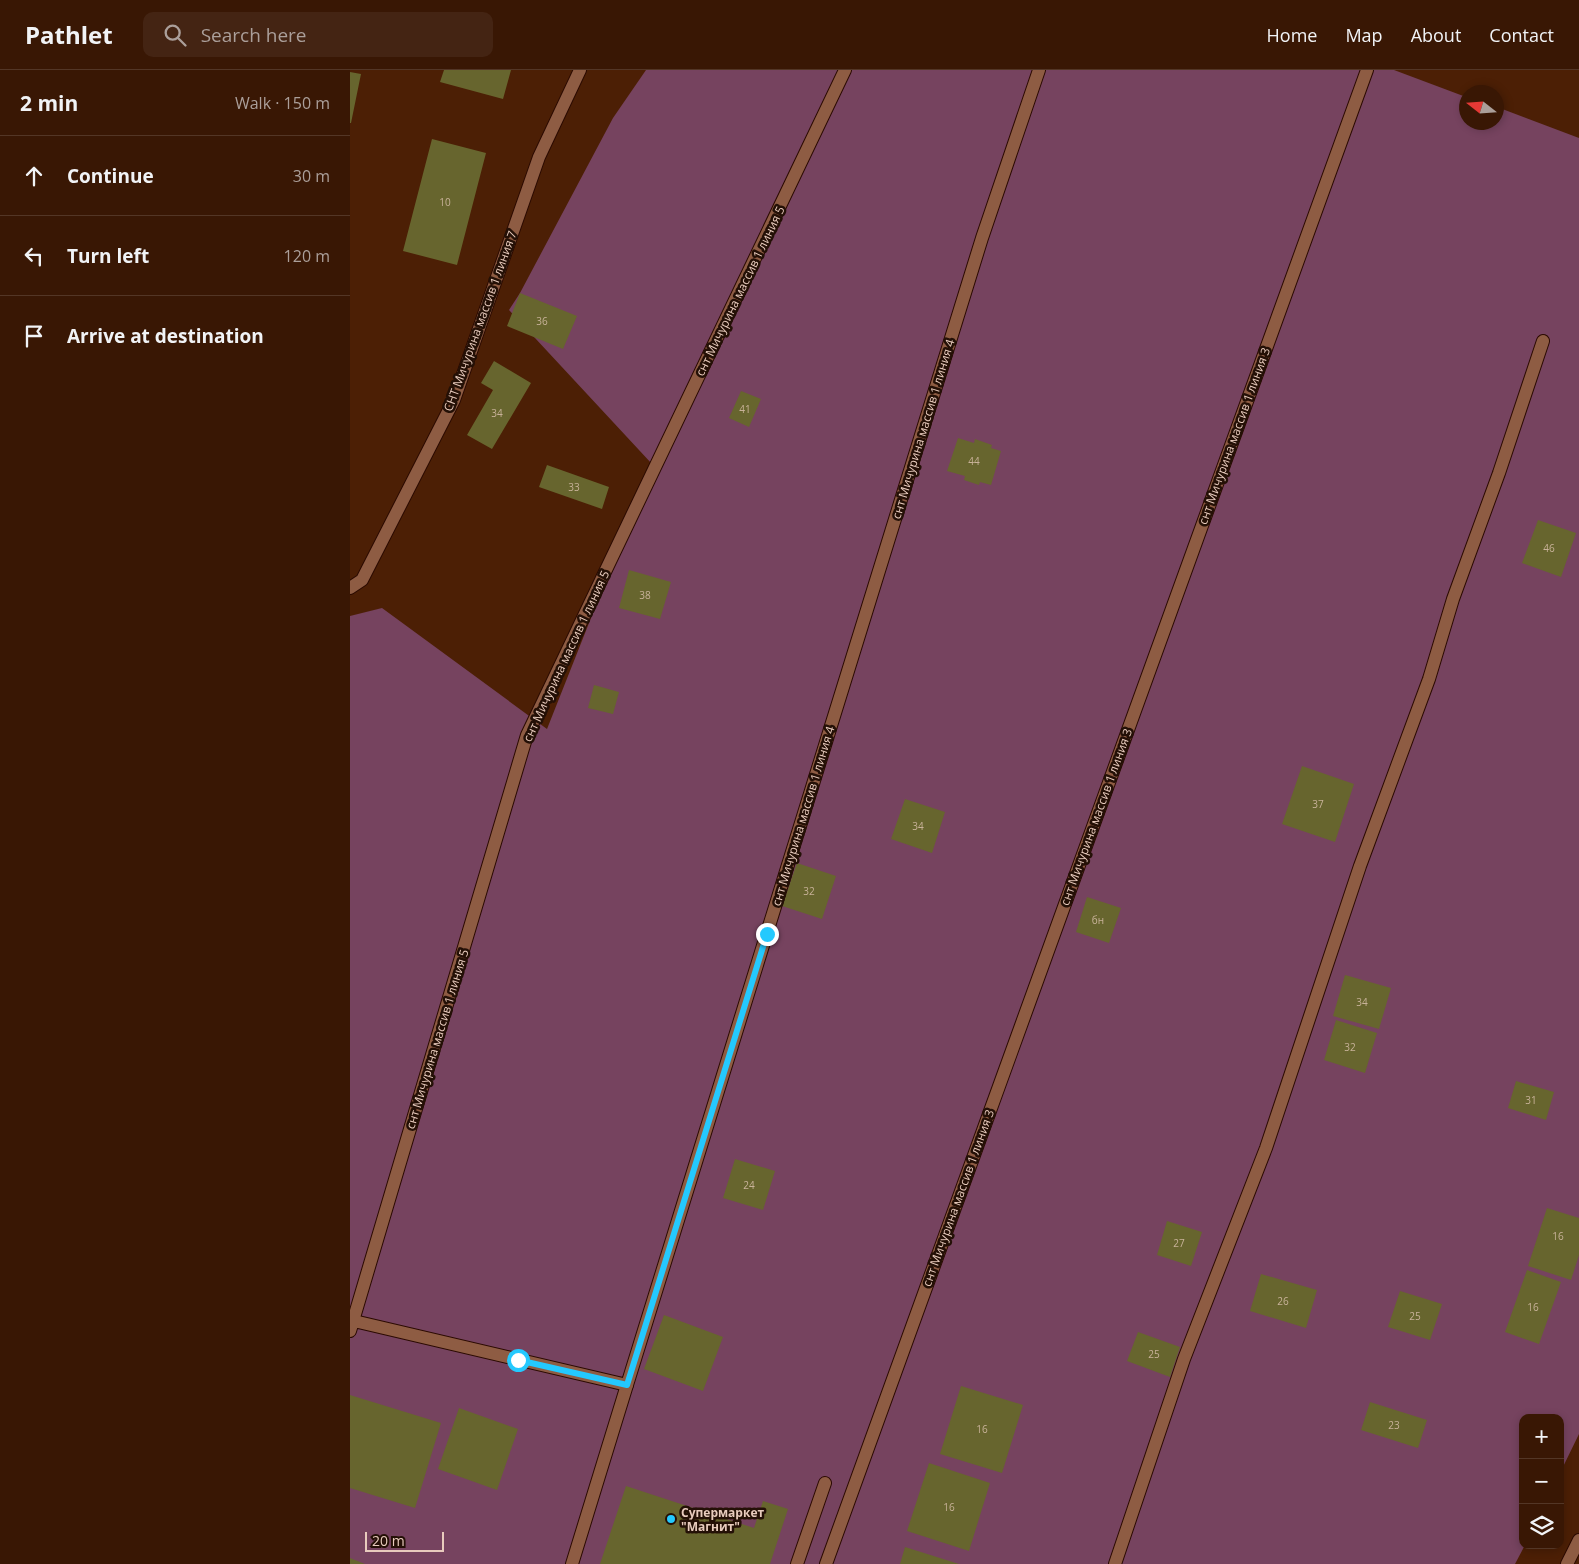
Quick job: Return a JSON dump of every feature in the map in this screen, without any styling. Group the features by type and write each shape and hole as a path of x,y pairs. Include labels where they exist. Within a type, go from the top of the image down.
{"street":[{"name":"СНТ Мичурина массив 1 линия 7","path":"350,588 362,580 454,400 539,157 580,70"},
{"name":"снт Мичурина массив 1 линия 5","path":"352,1326 528,735 845,70"},
{"name":"снт Мичурина массив 1 линия 4","path":"572,1564 982,238 1039,70"},
{"name":"снт Мичурина массив 1 линия 3","path":"826,1564 1367,70"},
{"path":"1115,1564 1184,1359 1266,1148 1360,866 1429,679 1453,599 1499,473 1543,341"},
{"path":"352,1326 627,1385"},
{"path":"797,1564 825,1483"},
{"path":"1567,1564 1579,1540"}],"shaded area":[{"path":"646,70 1394,70 1459,94 1459,130 1504,130 1504,110 1579,138 1579,1434 1564,1465 1564,1414 1519,1414 1519,1549 1523,1549 1515,1564 350,1564 350,616 382,608 547,729 652,464 509,310 520,293 613,118"}],"building":[{"path":"444,70 511,70 503,99 440,82"},
{"path":"350,72 361,74 351,123 350,123"},
{"path":"432,139 486,153 457,265 403,251"},
{"path":"520,293 577,316 563,349 507,326"},
{"path":"494,361 531,383 492,449 467,435 493,390 481,383"},
{"path":"741,391 761,399 749,427 729,418"},
{"path":"958,438 974,443 975,439 992,445 991,448 1001,451 991,485 980,482 979,485 964,480 965,476 947,471"},
{"path":"547,465 609,487 602,509 539,487"},
{"path":"1538,520 1576,533 1561,577 1522,563"},
{"path":"629,570 671,582 660,619 619,608"},
{"path":"594,685 619,692 613,714 588,708"},
{"path":"1302,766 1354,784 1335,842 1282,824"},
{"path":"905,799 945,812 932,853 891,839"},
{"path":"797,863 836,876 822,919 782,906"},
{"path":"1087,897 1121,908 1109,943 1076,932"},
{"path":"1345,975 1391,988 1379,1029 1333,1016"},
{"path":"1336,1020 1377,1033 1365,1073 1324,1060"},
{"path":"1516,1081 1554,1092 1546,1120 1508,1108"},
{"path":"735,1159 775,1171 763,1210 723,1198"},
{"path":"1547,1208 1579,1218 1579,1255 1571,1280 1528,1266"},
{"path":"1167,1221 1202,1232 1191,1266 1157,1255"},
{"path":"1527,1270 1561,1282 1539,1344 1505,1332"},
{"path":"1261,1274 1317,1290 1306,1328 1250,1311"},
{"path":"1400,1291 1442,1304 1430,1340 1388,1327"},
{"path":"664,1315 723,1337 703,1391 644,1369"},
{"path":"1138,1332 1180,1347 1170,1377 1127,1361"},
{"path":"961,1386 1023,1405 1002,1473 940,1454"},
{"path":"350,1395 441,1423 415,1508 350,1488"},
{"path":"1370,1402 1427,1420 1418,1448 1361,1430"},
{"path":"459,1408 518,1429 497,1490 438,1469"},
{"path":"929,1463 990,1483 969,1551 907,1531"},
{"name":"Супермаркет \"Магнит\"","path":"626,1486 754,1528 763,1501 788,1509 770,1564 600,1564"},
{"path":"905,1547 959,1564 900,1564"},
{"path":"350,1558 365,1564 350,1564"}],"place":[{"name":"Супермаркет \"Магнит\"","path":"671,1519"}],"route":[{"path":"518,1360 627,1385 767,934"}]}
